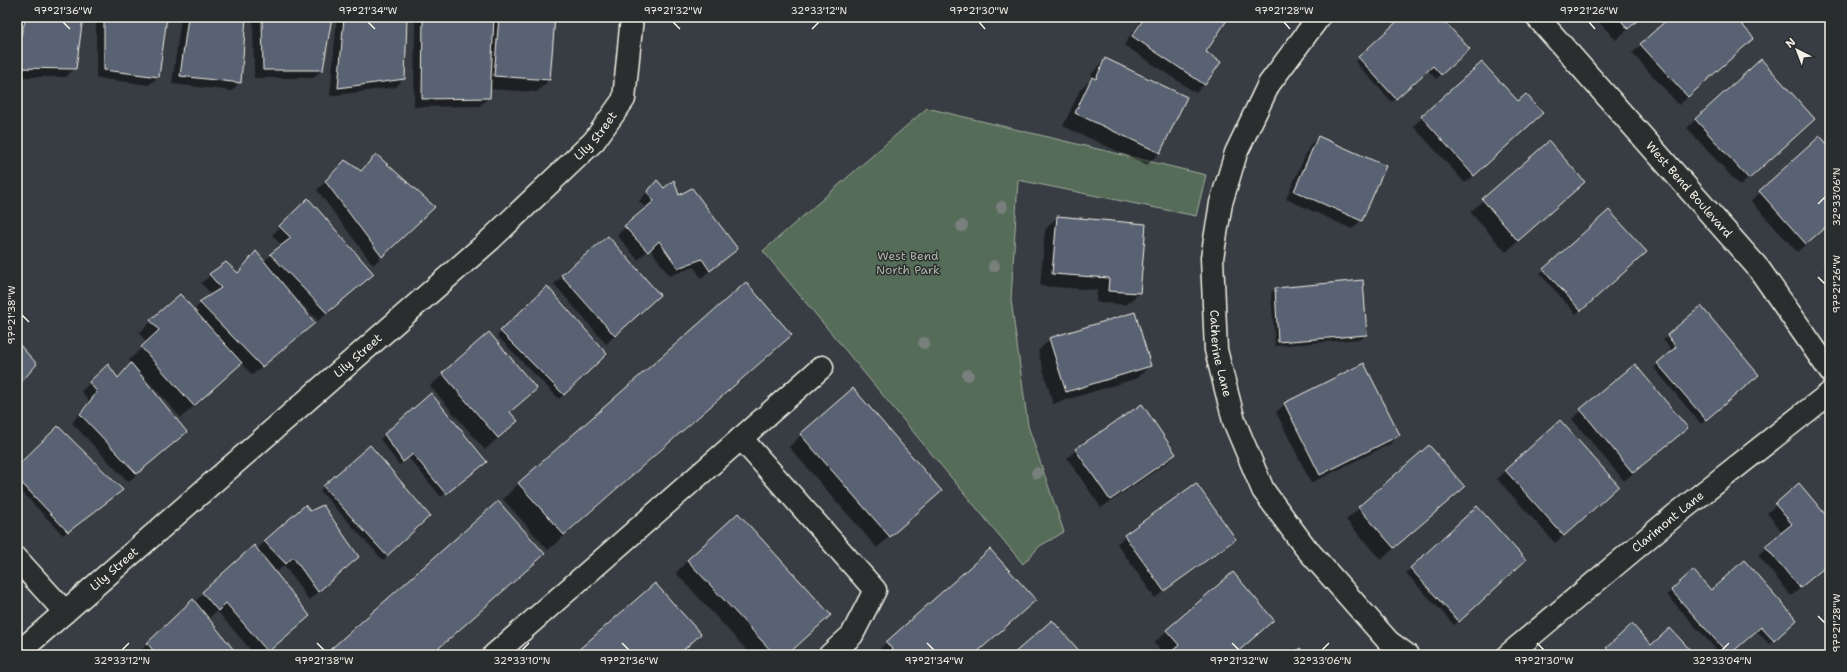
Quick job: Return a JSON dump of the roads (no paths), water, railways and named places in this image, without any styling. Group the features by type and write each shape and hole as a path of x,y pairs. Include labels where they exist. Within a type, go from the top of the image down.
{"street":[{"name":"Lily Street","path":"17,654 490,240 594,141 624,99 632,17"},
{"name":"Catherine Lane","path":"1319,17 1269,84 1236,153 1221,203 1212,258 1216,350 1234,421 1263,490 1304,547 1389,642 1407,655"},
{"name":"West Bend Boulevard","path":"1537,17 1759,269 1830,371"},
{"path":"494,655 822,367"},
{"name":"Clarimont Lane","path":"1508,655 1674,516 1830,393"},
{"path":"741,438 875,590 852,635 830,655"},
{"path":"17,558 65,612"}],"park label":[{"name":"West Bend North Park","path":"908,263"}]}
